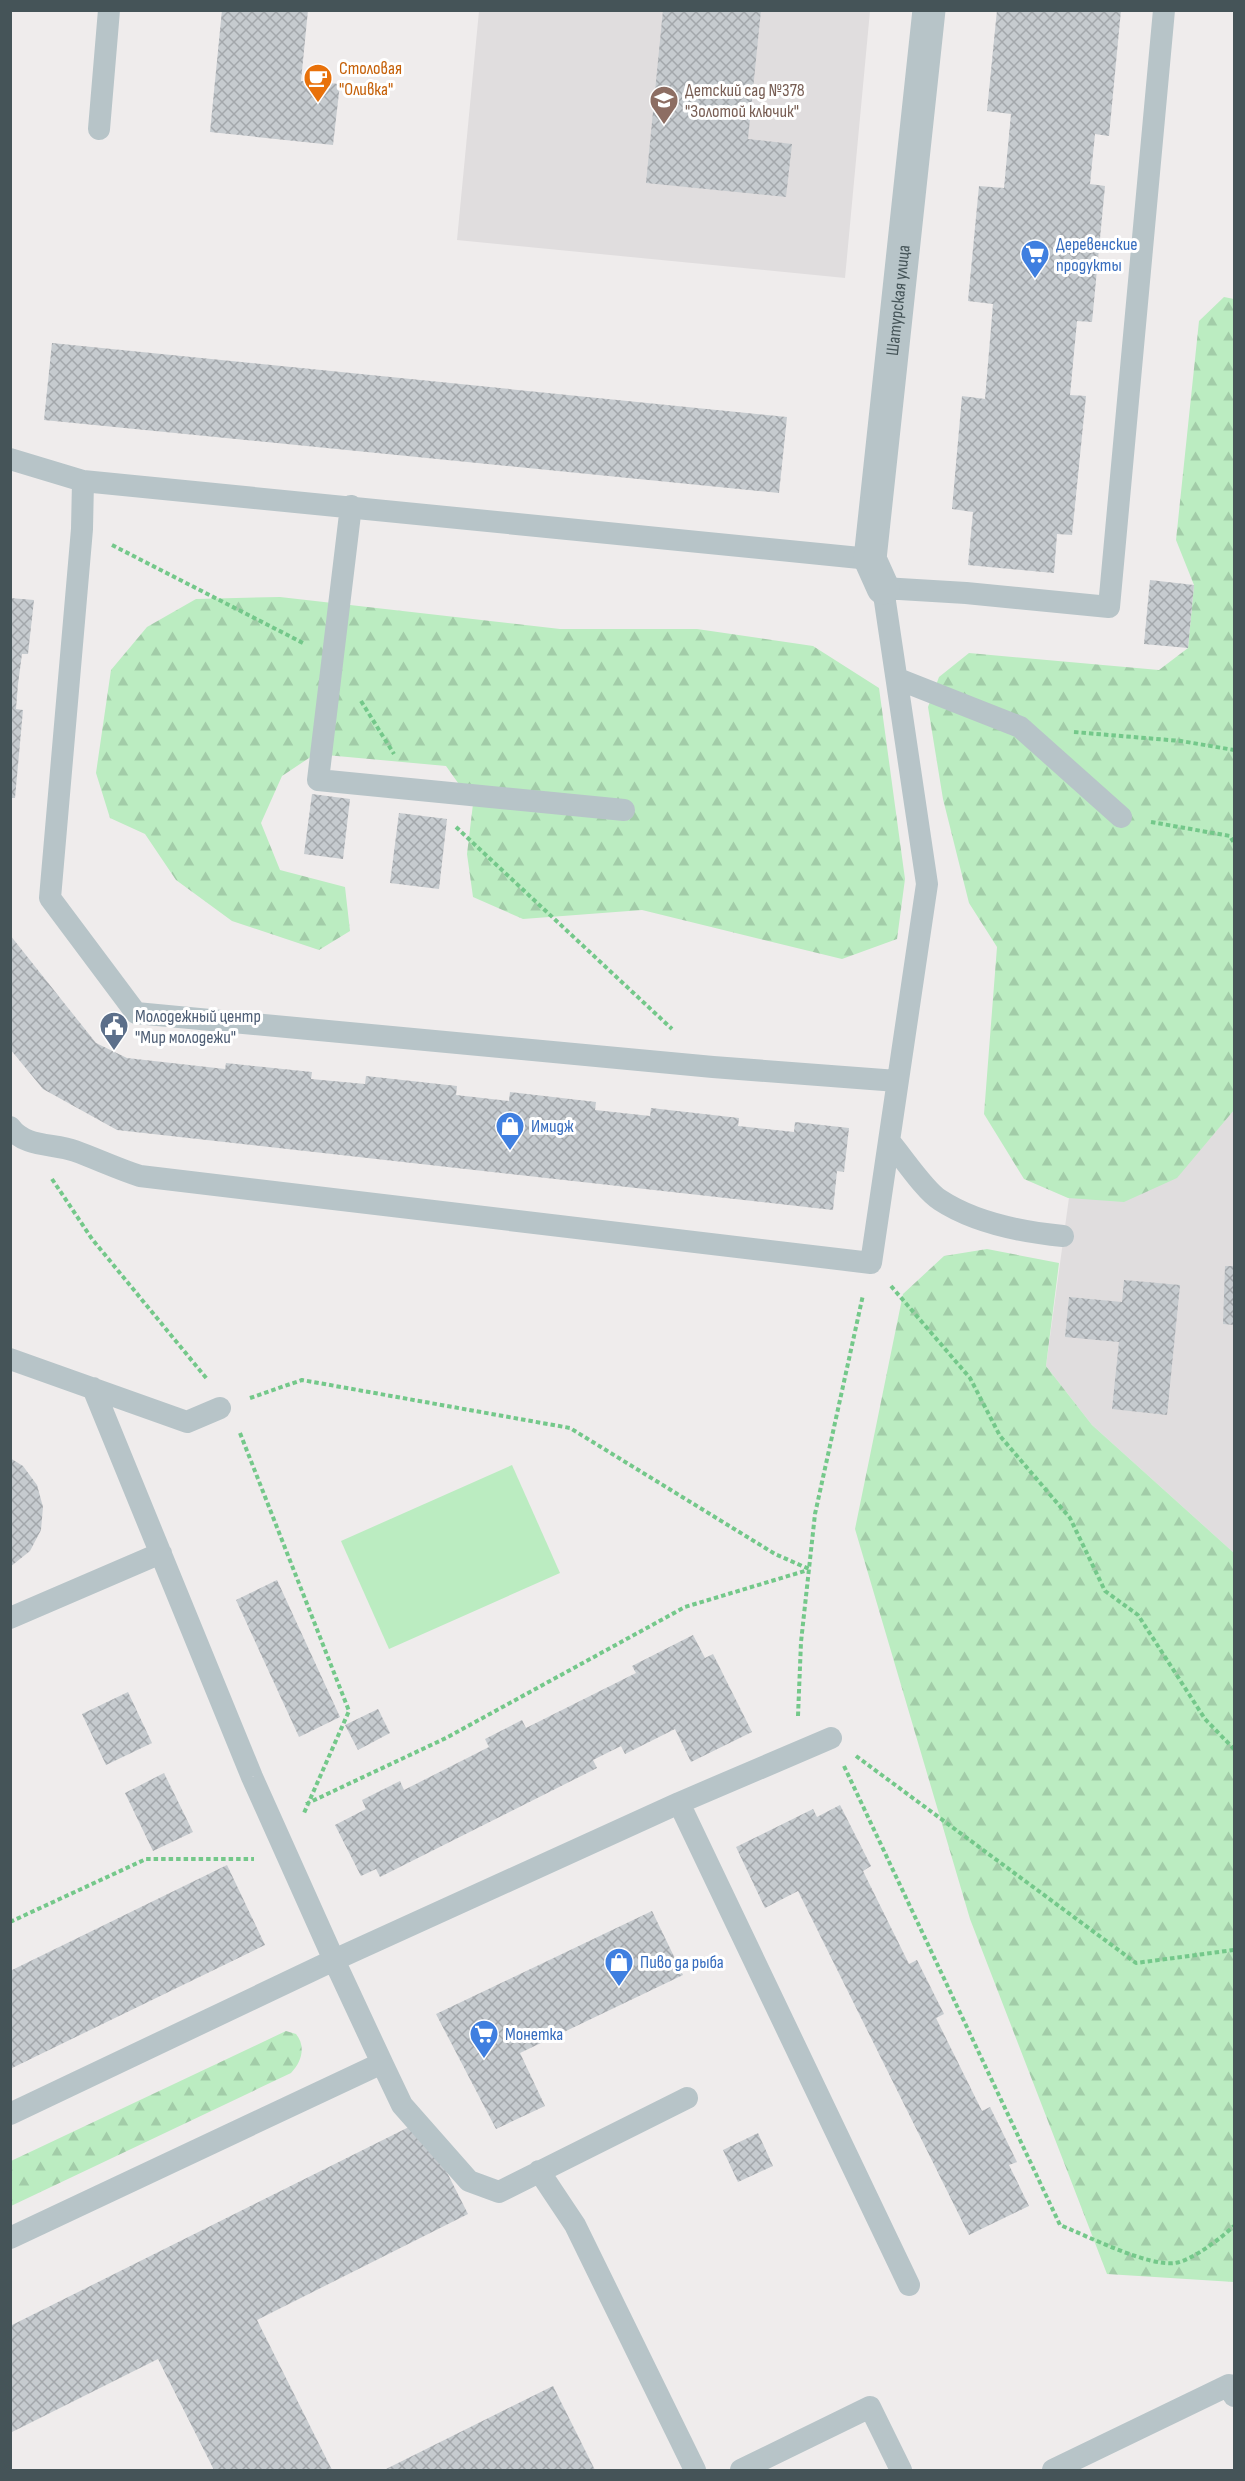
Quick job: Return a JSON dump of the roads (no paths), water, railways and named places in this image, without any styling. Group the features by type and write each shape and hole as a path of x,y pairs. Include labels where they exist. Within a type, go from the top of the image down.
{"street":[{"name":"Шатурская улица","path":"877,573 929,10"}],"lane":[{"path":"99,129 110,10"},
{"path":"10,459 83,481 351,506 877,573 966,592 1109,607 1164,10"},
{"path":"83,481 82,529 50,898 136,1013 713,1067 897,1081"},
{"path":"351,506 318,780 624,810"},
{"path":"10,1127 15,1134 39,1145 73,1150 102,1164 140,1176 871,1263 927,884 898,679 877,573"},
{"path":"898,679 1020,727 1121,817"},
{"path":"889,1141 939,1200 980,1219 1035,1233 1063,1236"},
{"path":"10,1359 187,1422 224,1407"},
{"path":"93,1388 252,1777 402,2105 469,2181 499,2192 687,2098"},
{"path":"10,1618 162,1553"},
{"path":"10,2114 334,1960 679,1803 831,1738"},
{"path":"679,1803 909,2285"},
{"path":"10,2238 382,2063"},
{"path":"539,2171 575,2225 695,2470"},
{"path":"1053,2470 1229,2385 1234,2396"},
{"path":"741,2470 870,2407 902,2470"}],"place":[{"name":"Столовая \"Оливка\"","path":"318,104"},
{"name":"Детский сад №378 \"Золотой ключик\"","path":"664,126"},
{"name":"Деревенские продукты","path":"1035,280"},
{"name":"Молодежный центр \"Мир молодежи\"","path":"114,1052"},
{"name":"Имидж","path":"510,1152"},
{"name":"Пиво да рыба","path":"619,1988"},
{"name":"Монетка","path":"484,2060"}]}
